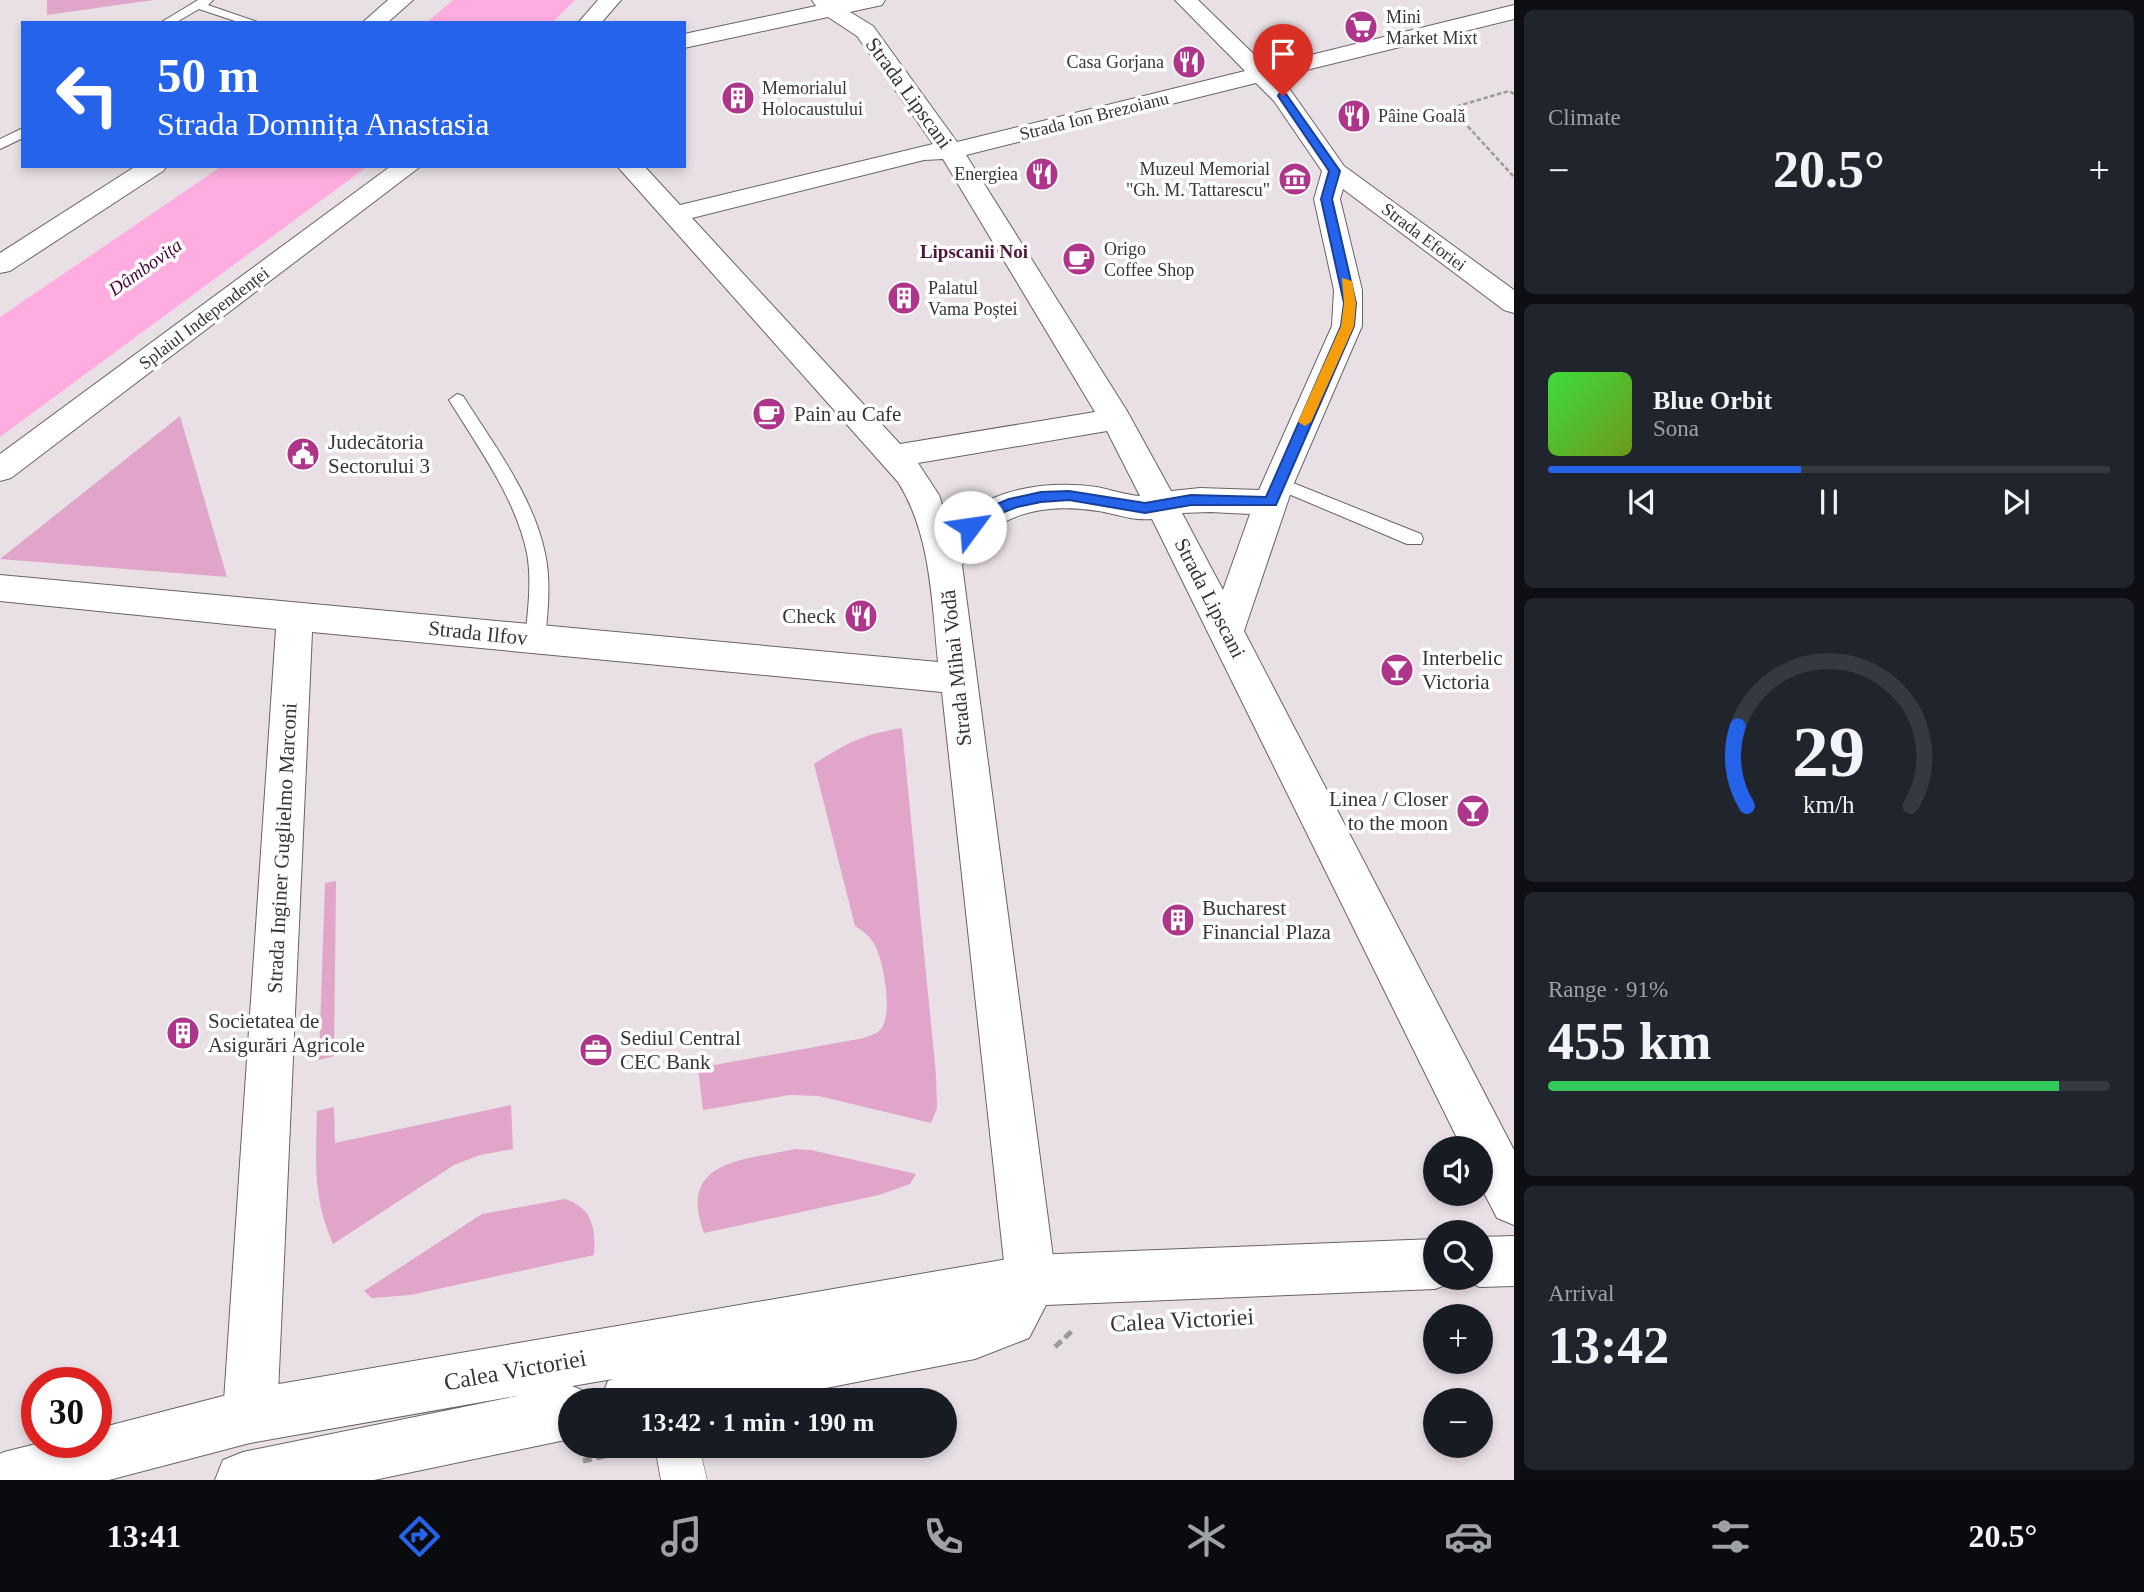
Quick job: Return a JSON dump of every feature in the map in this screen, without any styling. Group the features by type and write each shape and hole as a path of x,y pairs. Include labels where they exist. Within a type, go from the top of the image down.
{"street":[{"path":"376,21 402,0"},
{"path":"591,21 610,0"},
{"path":"686,40 827,5 874,0"},
{"name":"Strada Eforiei","path":"1186,0 1294,111 1335,171 1514,304"},
{"name":"Strada Lipscani","path":"827,5 864,31 951,151 1116,419 1163,506 1514,1201"},
{"name":"Strada Ion Brezoianu","path":"674,215 924,152 951,151 1262,76 1514,12"},
{"path":"0,265 151,168"},
{"name":"Splaiul Independenței","path":"0,470 405,168"},
{"name":"Strada Mihai Vodă","path":"633,168 909,474 923,495 945,565 1031,1280"},
{"path":"1226,630 1274,492 1348,326 1348,290 1327,199 1335,171"},
{"path":"893,456 1116,419"},
{"path":"945,565 954,544 970,527 989,513 1014,502 1069,496 1128,507 1163,506 1191,500 1274,492"},
{"name":"Strada Ilfov","path":"0,588 908,676 957,678"},
{"name":"Strada Inginer Guglielmo Marconi","path":"250,1416 295,615"},
{"path":"1493,1262 1514,1261"},
{"name":"Calea Victoriei","path":"4,1480 250,1416 1031,1280 1423,1264"},
{"path":"698,1388 975,1333 1011,1320 1031,1280"},
{"path":"243,1480 558,1414"},
{"path":"679,1458 684,1480"}],"lane":[{"path":"170,21 202,3 249,21"},
{"path":"0,145 21,133"},
{"path":"457,400 505,478 536,551 540,590 535,639"},
{"path":"1274,492 1414,539"}],"path":[{"path":"1514,94 1508,91 1451,108 1514,177"},
{"path":"1053,1350 1078,1325"}],"shaded area":[{"path":"47,0 153,0 47,15"},
{"path":"180,416 227,577 0,559"},
{"path":"902,728 936,1075 937,1108 931,1123 819,1096 790,1095 703,1110 698,1068 864,1038 878,1032 884,1024 887,1004 880,958 871,939 855,926 814,764 856,740"},
{"path":"336,881 334,1056 319,1060 325,883"},
{"path":"511,1105 513,1149 480,1155 454,1165 333,1244 318,1194 317,1111 334,1107 335,1143"},
{"path":"795,1149 811,1150 916,1174 910,1184 879,1195 704,1233 698,1209 699,1191 707,1178 720,1168 736,1162"},
{"path":"565,1199 582,1208 591,1221 594,1255 410,1295 372,1298 364,1291 482,1214"}],"water":[{"path":"453,0 575,0 554,21 428,21"},
{"name":"Dâmbovița","path":"219,168 365,168 0,437 0,317"}],"slow traffic":[{"path":"1305,422 1348,326 1350,303 1346,281"}],"place":[{"name":"Mini Market Mixt","path":"1361,27"},
{"name":"Casa Gorjana","path":"1189,62"},
{"name":"Memorialul Holocaustului","path":"738,98"},
{"name":"Pâine Goală","path":"1354,116"},
{"name":"Energiea","path":"1042,174"},
{"name":"Muzeul Memorial \"Gh. M. Tattarescu\"","path":"1295,179"},
{"name":"Origo Coffee Shop","path":"1079,259"},
{"name":"Palatul Vama Poștei","path":"904,298"},
{"name":"Pain au Cafe","path":"769,414"},
{"name":"Judecătoria Sectorului 3","path":"303,454"},
{"name":"Check","path":"861,616"},
{"name":"Interbelic Victoria","path":"1397,670"},
{"name":"Linea / Closer to the moon","path":"1473,811"},
{"name":"Bucharest Financial Plaza","path":"1178,920"},
{"name":"Societatea de Asigurări Agricole","path":"183,1033"},
{"name":"Sediul Central CEC Bank","path":"596,1050"}],"district":[{"name":"Lipscanii Noi","path":"974,251"}],"route":[{"path":"970,527 989,513 1014,502 1041,497 1099,499 1128,507 1145,508 1191,500 1271,502 1348,326 1350,303 1327,199 1335,171 1283,96"}]}
